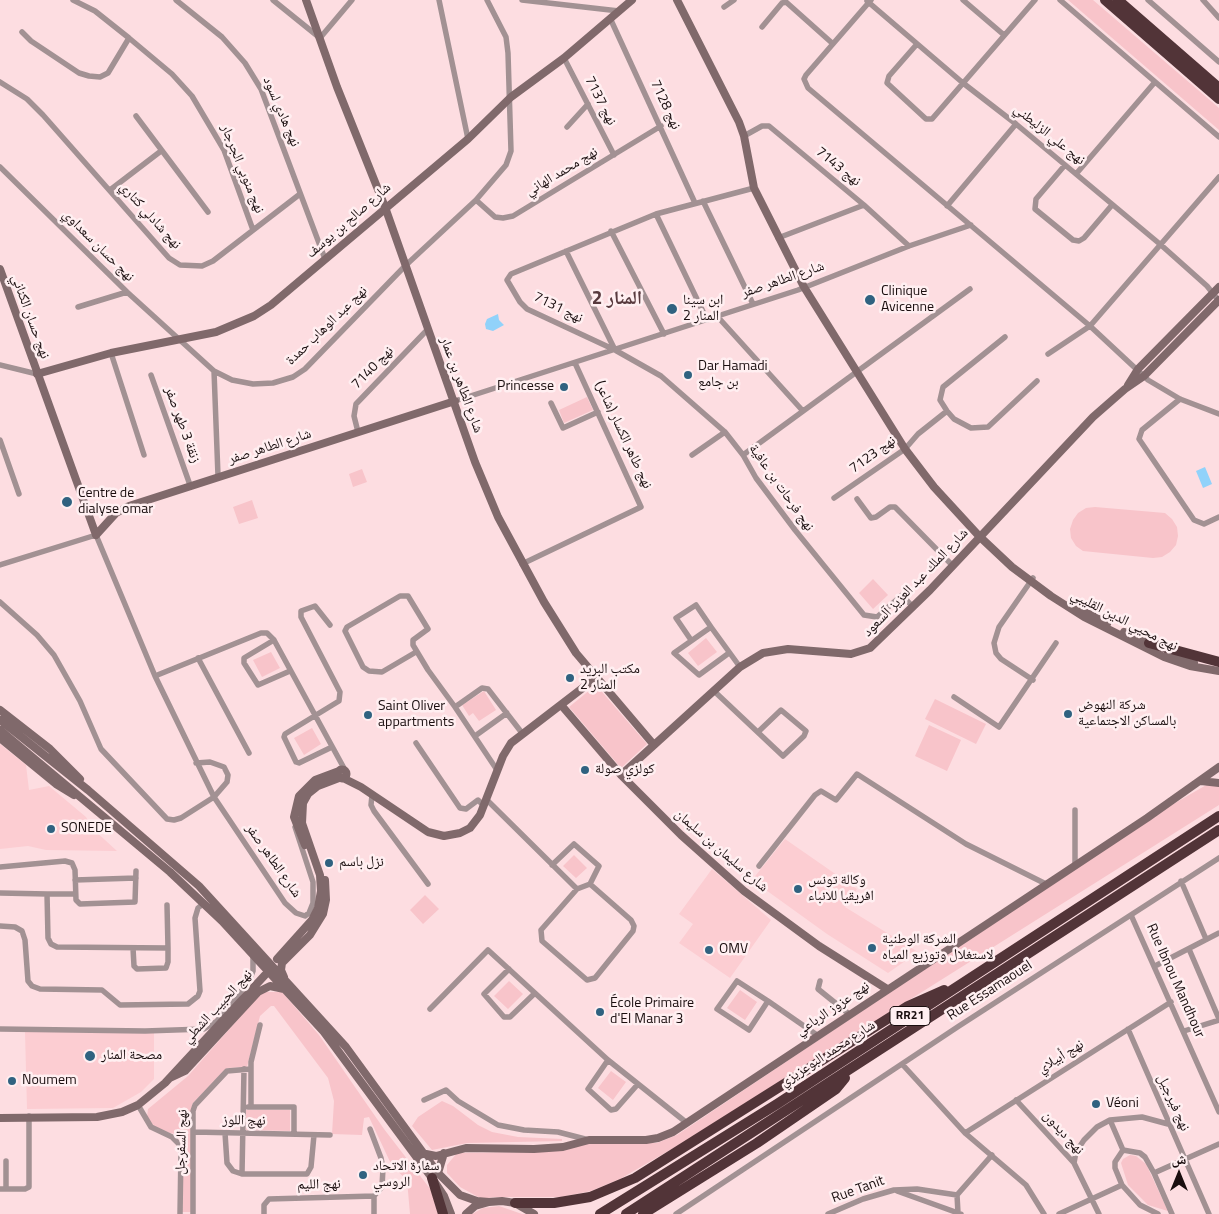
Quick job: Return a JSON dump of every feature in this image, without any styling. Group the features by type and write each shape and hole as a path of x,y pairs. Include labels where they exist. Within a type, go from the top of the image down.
{"highway":[{"path":"1105,0 1219,99"},
{"path":"1118,0 1219,88"},
{"path":"1149,643 1219,662"},
{"name":"شارع محمد البوعزيزي","path":"600,1214 731,1134 1219,816"},
{"name":"شارع محمد البوعزيزي","path":"626,1214 1219,830"},
{"path":"515,1203 554,1203 590,1197 635,1178 908,1006 930,994 955,987"},
{"path":"643,1214 773,1133 836,1089 854,1068"},
{"path":"435,1176 443,1214"}],"street":[{"name":"نهج منوبي الجرجار","path":"74,0 95,11 130,38 172,74 192,96 209,121 224,150 253,230"},
{"name":"نهج هادي لسود","path":"176,0 222,37 245,63 262,89 325,259"},
{"path":"273,0 320,38 352,0"},
{"name":"شارع الطاهر بن عمار","path":"306,0 385,207 475,462 498,516 522,564 564,634 654,745"},
{"path":"439,0 468,139"},
{"name":"نهج عبد الوهاب حمدة","path":"180,340 214,371 232,380 253,384 273,383 293,377 305,369 406,266 476,200 506,165 511,152 511,97 506,37 488,0"},
{"path":"522,0 619,11"},
{"name":"شارع صالح بن يوسف","path":"37,374 110,354 216,332 254,316 270,305 468,139 511,97 564,58 632,0"},
{"name":"نهج محيي الدين القليبي","path":"677,0 744,136 754,188 804,287 905,449 940,494 1002,556 1031,580 1092,621 1164,657 1190,666 1219,671 1109,625 1031,580"},
{"path":"724,7 734,0"},
{"path":"963,0 1004,35"},
{"path":"917,44 888,76 887,83 926,119 934,118 1034,0"},
{"path":"1060,0 1219,137"},
{"path":"1148,0 1219,62"},
{"path":"1203,0 1219,18"},
{"path":"869,1 832,43 804,79 808,88 1090,326 1144,376 1180,399 1219,414"},
{"name":"نهج علي الزليطني","path":"869,1 963,83 1016,124 1216,290 1219,300"},
{"path":"762,27 782,3 786,2 832,43"},
{"name":"نهج 7128","path":"610,18 695,203"},
{"path":"22,32 79,73 100,77 108,73 130,38"},
{"name":"نهج 7137","path":"564,58 614,155"},
{"name":"نهج شادلي كتاري","path":"0,82 27,99 43,115 169,258 180,265 202,266 213,261 300,194"},
{"path":"1076,174 1155,82"},
{"path":"567,127 588,104"},
{"path":"136,116 160,151 208,212"},
{"path":"947,206 1016,124"},
{"name":"نهج محمد الهاني","path":"476,200 495,217 513,216 661,126"},
{"name":"نهج 7143","path":"744,136 762,126 768,126 864,205 909,246"},
{"path":"110,190 160,151"},
{"path":"1065,165 1036,199 1036,209 1073,240 1079,241 1084,238 1112,205"},
{"name":"نهج حسان سعداوي","path":"0,167 180,340"},
{"path":"1048,354 1090,326 1219,177"},
{"path":"615,350 566,251 656,214 754,188"},
{"path":"703,201 753,304"},
{"path":"778,238 864,205"},
{"path":"656,214 707,320"},
{"name":"شارع الطاهر صفر","path":"296,822 297,835 313,882 312,903 306,916 296,913 285,903 214,797 196,763 155,676 96,535 116,513 130,506 190,485 707,320 804,287 909,246 971,225"},
{"path":"611,232 664,334"},
{"name":"نهج 7131","path":"566,251 511,274 508,277 508,282 527,309 615,350"},
{"name":"نهج حسان الكناني","path":"0,269 2,281 96,535"},
{"path":"743,455 970,289"},
{"path":"1125,389 1138,369 1216,290"},
{"path":"78,308 128,292"},
{"path":"1125,389 1144,376 1219,300"},
{"path":"717,316 802,410"},
{"name":"نهج 7140","path":"358,432 354,416 356,404 428,329"},
{"path":"1005,338 943,388 940,400 947,411 965,426 982,428 1000,417 1036,380"},
{"name":"نهج فرحات بن عافية","path":"615,350 661,376 725,432 743,455 761,486 861,612 868,617 878,617 902,595 913,607"},
{"path":"110,354 144,454"},
{"name":"نهج طاهر الكسار (شاعر)","path":"522,564 641,507 575,363"},
{"path":"0,365 37,374"},
{"path":"214,371 218,476"},
{"name":"زنقة 3 طهر صفر","path":"151,375 190,485"},
{"name":"شارع الملك عبد العزيز آلسعود","path":"621,775 740,666 763,653 775,649 832,654 858,654 875,644 953,566 1093,418 1125,389"},
{"path":"1180,399 1142,430 1139,439 1194,520 1204,524 1219,517"},
{"path":"551,403 563,428 598,412"},
{"name":"نهج 7123","path":"834,498 905,449 918,434 947,411"},
{"path":"692,455 725,432"},
{"path":"0,440 19,494"},
{"path":"857,499 871,518 876,517 890,507 895,507 953,566"},
{"path":"0,565 96,535"},
{"path":"1031,580 999,627 994,643 996,653 1001,660 1032,680"},
{"path":"416,652 382,672 369,672 363,667 345,631 347,627 400,596 408,596 428,629 428,631 413,640 416,652 455,706 497,770"},
{"path":"0,602 37,635 54,655 80,701 101,749 162,816 174,820 214,797 227,782 228,775 224,767 210,762 196,763"},
{"path":"691,640 676,618 696,605 740,666"},
{"path":"330,626 315,606 301,611 301,617 340,692 339,701 285,734 286,743 296,762 306,761 332,747"},
{"path":"711,626 674,653 698,675 729,653"},
{"path":"155,676 261,633 267,633 274,640 332,747 342,774 428,832 444,836 460,833 470,828 486,803 497,770 511,743 522,733 562,706 597,677"},
{"path":"274,640 244,658 244,663 258,685 290,671"},
{"path":"954,697 999,727 1056,643"},
{"path":"198,658 249,753"},
{"path":"1190,666 1219,675"},
{"path":"455,706 485,688 522,733"},
{"path":"714,691 783,756 804,736 806,731 781,710 758,732"},
{"name":"شارع سليمان بن سليمان","path":"562,706 621,775 680,834 744,891 819,946 887,989"},
{"path":"0,710 50,749 71,769 88,790"},
{"path":"475,736 507,713"},
{"path":"0,720 88,790 199,886 324,1032 435,1176 460,1195 477,1201 515,1203 534,1214"},
{"path":"0,730 83,798 204,903 253,955 346,1047 421,1153 435,1176 451,1214"},
{"path":"0,738 62,788 83,798"},
{"path":"416,743 460,808 466,809 478,800 486,803 577,889"},
{"name":"نهج عزوز الرباعي","path":"421,1153 436,1156 466,1148 551,1148 589,1140 658,1138 687,1123 1219,767"},
{"name":"نهج عزوز الرباعي","path":"1203,779 1219,772"},
{"path":"320,894 318,878 296,822 295,806 302,792 320,776 342,774"},
{"path":"277,959 312,920 318,908 321,879 301,818 305,798 318,786 342,774"},
{"path":"758,866 815,795 822,791 836,800 857,774 966,844 1046,884"},
{"path":"1203,779 1219,783"},
{"path":"372,795 371,802 374,811 428,884"},
{"path":"1075,810 1075,864"},
{"path":"285,985 282,963 315,928 323,914 326,900 325,877 309,842"},
{"path":"552,865 573,844 577,845 599,866 590,884 577,889 542,927 541,938 584,979 590,980 595,978 633,931 634,926 631,920 590,884"},
{"name":"Rue Essamaouel","path":"676,1214 1181,881 1219,858"},
{"path":"0,867 65,861 72,863 76,900 80,904 132,904 136,899 136,871"},
{"path":"75,880 136,878"},
{"path":"1181,881 1206,939"},
{"path":"0,893 75,894"},
{"path":"47,894 48,938 57,947 168,948"},
{"path":"0,926 15,927 22,931 26,948 28,981 32,986 40,989 102,990 120,1005 188,1004 198,996 200,991 195,918 198,908 204,903"},
{"path":"133,948 134,966 138,969 166,968 168,962 167,905"},
{"name":"Rue Ibnou Mandhour","path":"1131,915 1219,1112"},
{"path":"1155,966 1219,933"},
{"path":"1184,1031 1219,1020 1189,949"},
{"path":"430,1009 488,950 608,1060 687,1123"},
{"path":"0,1029 145,1031 204,1029 211,1026 250,981 253,971 253,955"},
{"path":"509,969 484,995 504,1018 508,1018 534,994"},
{"name":"نهج الحبيب الشطي","path":"0,1118 29,1116 97,1117 122,1112 138,1106 168,1078 265,975"},
{"path":"768,1001 749,1030 718,1009 736,981 768,1001 817,1035"},
{"path":"820,981 818,989 849,1014"},
{"path":"168,1078 185,1071 258,992 270,986 285,985"},
{"name":"نهج أبيلاي","path":"965,1132 1171,1002"},
{"path":"252,1106 251,1069 260,1025"},
{"name":"نهج فيرجيل","path":"1128,1029 1208,1214"},
{"path":"608,1060 588,1089 611,1110 616,1109 638,1084"},
{"path":"902,1064 965,1132 1026,1185 1044,1214"},
{"name":"نهج السفرجل","path":"193,1214 193,1111 197,1101 227,1071 251,1069"},
{"path":"242,1174 244,1070"},
{"path":"424,1100 446,1090 458,1101 498,1125 524,1130 558,1132 589,1140"},
{"name":"نهج ديدون","path":"1016,1100 1074,1164 1099,1214"},
{"path":"138,1106 151,1127 172,1137 179,1144 181,1150 180,1214"},
{"name":"نهج اللوز","path":"243,1106 294,1107 294,1134"},
{"path":"6,1161 3,1189 25,1189 29,1187 29,1116"},
{"path":"1074,1164 1076,1152 1084,1140 1097,1127 1110,1120 1142,1117 1168,1124"},
{"path":"1110,1120 1123,1150"},
{"path":"370,1129 381,1158 382,1168 382,1187 374,1196 374,1214"},
{"name":"نهج اللوز","path":"194,1132 330,1135"},
{"path":"225,1133 227,1163 233,1171 242,1174 307,1174 311,1162 314,1135"},
{"path":"1154,1172 1219,1144"},
{"path":"1123,1150 1140,1153 1154,1172 1172,1214"},
{"path":"1123,1150 1119,1153 1115,1168 1122,1185 1140,1205 1158,1214"},
{"path":"435,1176 444,1153"},
{"path":"894,1190 960,1213 957,1195 992,1155"},
{"path":"1059,1214 1122,1185"},
{"name":"Rue Tanit","path":"828,1214 863,1199 894,1190 917,1189 957,1195"},
{"name":"نهج الليم","path":"264,1214 264,1205 270,1199 374,1196"},
{"path":"466,1214 475,1206 489,1202"}],"shaded area":[{"path":"1068,0 1093,0 1219,108 1219,130"},
{"path":"587,397 593,410 564,423 559,410"},
{"path":"362,469 367,482 353,487 349,474"},
{"path":"252,500 258,518 239,524 233,507"},
{"path":"1095,507 1165,513 1177,527 1176,545 1162,557 1153,558 1083,551 1076,546 1071,538 1070,529 1078,513 1086,508"},
{"path":"873,579 888,595 873,609 859,593"},
{"path":"706,638 717,652 698,666 688,653"},
{"path":"271,652 280,668 262,677 253,660"},
{"path":"596,685 647,744 621,768 569,707"},
{"path":"484,691 496,710 479,721 473,713 469,716 462,705"},
{"path":"935,699 986,724 976,744 925,719"},
{"path":"929,725 961,740 947,771 915,756"},
{"path":"312,728 321,744 304,755 294,738"},
{"name":"SONEDE","path":"0,744 26,765 29,790 49,786 86,817 93,829 117,851 46,850 28,846 0,849"},
{"path":"1208,784 1219,786 1219,805 682,1143 620,1179 591,1191 561,1197 494,1197 482,1199 460,1187 447,1173 447,1165 457,1153 534,1152 589,1143 657,1143 677,1135 1151,817"},
{"path":"785,839 857,889 845,907 918,952 888,973 827,934 752,880"},
{"path":"574,855 587,868 576,878 563,866"},
{"path":"712,869 771,920 730,978 679,943 693,924 679,914"},
{"path":"425,895 439,909 423,924 410,910"},
{"path":"509,981 523,994 508,1009 494,996"},
{"path":"740,990 757,1002 745,1020 727,1008"},
{"path":"262,992 282,992 319,1035 384,1129 431,1190 438,1214 410,1214 407,1180 392,1166 369,1117 364,1118 362,1135 332,1134 334,1101 328,1078 274,1006 271,1006 260,1016 247,1067 227,1068 192,1104 191,1212 182,1212 183,1143 176,1134 165,1132 152,1125 147,1117 148,1109 188,1076"},
{"name":"مصحة المنار","path":"25,1032 154,1032 154,1079 141,1092 113,1108 27,1109"},
{"path":"611,1071 626,1082 613,1100 598,1088"},
{"path":"442,1101 453,1106 478,1125 492,1132 518,1137 562,1139 562,1141 467,1143 432,1150 412,1126 418,1117"},
{"path":"246,1110 290,1110 290,1131 246,1130"},
{"path":"1130,1155 1136,1156 1146,1164 1168,1211 1148,1205 1128,1185 1121,1163 1123,1159"},
{"path":"499,1206 522,1214 472,1214 483,1208"}],"water":[{"path":"498,314 499,320 504,325 493,331 486,329 487,319"},
{"path":"1205,467 1212,484 1203,488 1196,471"}],"place":[{"name":"Clinique Avicenne","path":"870,300"},
{"name":"ابن سينا المنار 2","path":"672,309"},
{"name":"Dar Hamadi بن جامع","path":"688,375"},
{"name":"Princesse","path":"564,387"},
{"name":"Centre de dialyse omar","path":"67,502"},
{"name":"مكتب البريد المنار 2","path":"570,678"},
{"name":"شركة النهوض بالمساكن الاجتماعية","path":"1068,714"},
{"name":"Saint Oliver appartments","path":"368,715"},
{"name":"كولزي صولة","path":"585,770"},
{"name":"SONEDE","path":"51,829"},
{"name":"نزل باسم","path":"329,863"},
{"name":"وكالة تونس افريقيا للانباء","path":"798,889"},
{"name":"الشركة الوطنية لاستغلال وتوزيع المياه","path":"872,948"},
{"name":"OMV","path":"709,950"},
{"name":"École Primaire d'El Manar 3","path":"600,1012"},
{"name":"مصحة المنار","path":"90,1056"},
{"name":"Noumem","path":"12,1081"},
{"name":"Véoni","path":"1096,1104"},
{"name":"سفارة الاتحاد الروسي","path":"363,1175"}],"district":[{"name":"المنار 2","path":"617,299"}]}
